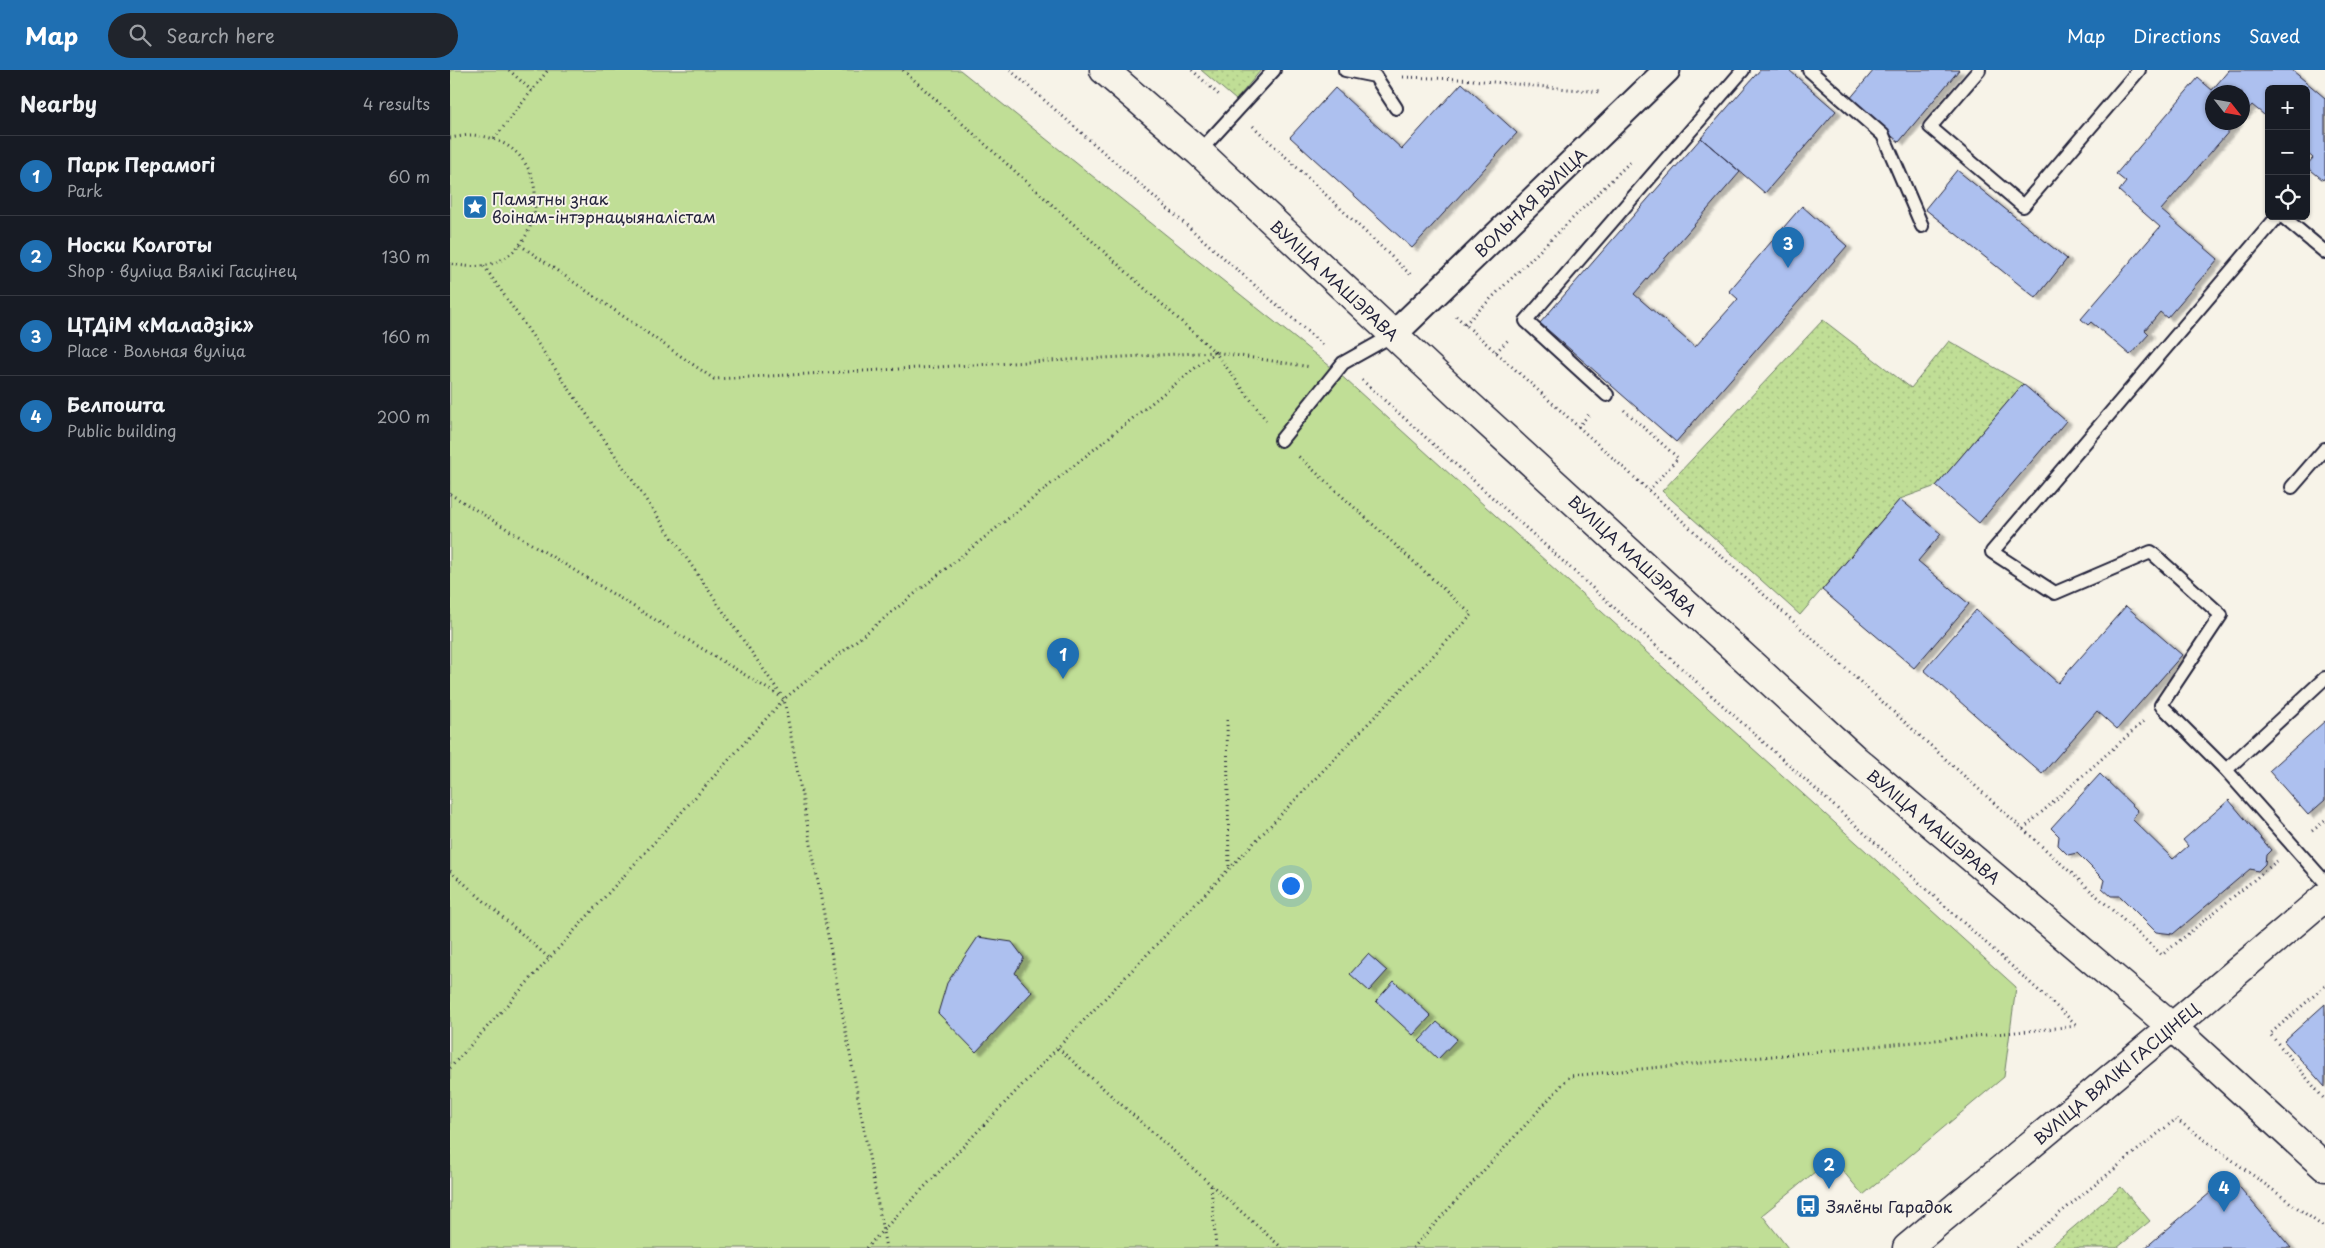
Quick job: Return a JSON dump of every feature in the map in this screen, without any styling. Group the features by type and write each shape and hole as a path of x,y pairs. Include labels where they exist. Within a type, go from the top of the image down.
{"main road":[{"name":"ВУЛІЦА МАШЭРАВА","path":"1104,70 1199,152 1393,334 1856,760 2172,1027 2325,1167"},
{"name":"ВУЛІЦА ВЯЛІКІ ГАСЦІНЕЦ","path":"1907,1248 2325,897"}],"street":[{"name":"ВОЛЬНАЯ ВУЛІЦА","path":"1393,334 1667,70"}],"lane":[{"path":"1199,152 1274,70"},
{"path":"1345,70 1375,76 1396,108"},
{"path":"1607,395 1526,321 1743,70"},
{"path":"1809,70 1884,135 1922,226"},
{"path":"1978,70 1930,127 2023,206 2139,70"},
{"path":"2275,220 1992,552 2055,593 2151,552 2221,615 2161,705 2226,770 2325,882"},
{"path":"2287,220 2325,252"},
{"path":"1281,440 1340,367 1393,334"},
{"path":"2292,487 2325,449"},
{"path":"2226,770 2325,678"}],"path":[{"path":"509,70 532,91"},
{"path":"494,139 548,70"},
{"path":"866,1248 1472,615 1281,440 1215,352 903,70"},
{"path":"1010,70 2078,1026 1570,1076 1413,1248"},
{"path":"1192,70 1433,296 2162,955 2325,821"},
{"path":"1375,76 1460,78 1604,92"},
{"path":"450,138 472,135 494,139 513,150 527,166 535,186 536,207 531,227 520,245 503,259 484,266 463,267 450,263"},
{"path":"1465,324 1633,159"},
{"path":"520,245 714,379 1215,352 1340,367"},
{"path":"484,266 784,699 886,1248"},
{"path":"450,1068 784,699 1215,352"},
{"path":"1578,427 1607,395 1678,458 1649,490"},
{"path":"450,494 784,699"},
{"path":"2023,829 2161,705"},
{"path":"1228,720 1229,869"},
{"path":"450,871 549,958"},
{"path":"2325,986 2270,1034 2325,1100"},
{"path":"1058,1048 1282,1248"},
{"path":"2017,1248 2176,1119 2325,1228"},
{"path":"1211,1186 1216,1248"}],"green space":[{"path":"450,70 960,70 1336,371 2016,987 2004,1077 1863,1195 1832,1158 1762,1215 1788,1248 450,1248"},
{"path":"1201,70 1261,70 1236,100"},
{"path":"1823,320 1911,388 1949,341 2023,384 1936,486 1900,499 1800,615 1662,491"},
{"path":"2121,1187 2150,1221 2117,1248 2049,1248"}],"building":[{"path":"1760,70 1789,70 1836,111 1765,193 1701,138"},
{"path":"1874,70 1959,70 1899,142 1849,100"},
{"path":"2229,70 2292,70 2310,85 2265,85 2265,116 2252,105 2250,107 2250,85 2216,85"},
{"path":"2198,78 2206,85 2205,130 2230,130 2161,210 2218,259 2167,318 2160,312 2145,330 2149,334 2130,355 2091,322 2088,325 2081,319 2160,227 2119,191 2126,182 2116,174"},
{"path":"1462,83 1517,133 1412,248 1290,137 1335,88 1402,149"},
{"path":"2310,85 2325,98 2325,177 2323,180 2310,169 2310,161 2313,158 2310,155"},
{"path":"1701,138 1740,172 1634,294 1695,347 1738,299 1729,291 1802,206 1847,246 1676,442 1540,323"},
{"path":"1957,170 2067,259 2036,298 1925,209"},
{"path":"2023,384 2066,421 1979,523 1936,486"},
{"path":"1900,499 1941,534 1918,561 1969,604 1914,668 1822,590"},
{"path":"2126,606 2182,655 2117,729 2097,711 2042,774 1924,670 1976,610 2058,683"},
{"path":"2325,721 2325,800 2308,815 2269,771"},
{"path":"2100,774 2138,811 2132,819 2173,859 2188,846 2183,840 2229,800 2271,850 2266,855 2265,864 2258,871 2250,869 2173,934 2156,932 2120,896 2111,896 2102,888 2104,880 2077,853 2068,855 2058,845 2059,836 2051,828"},
{"path":"978,937 1012,942 1024,958 1015,973 1032,992 976,1052 938,1013 947,983"},
{"path":"1368,954 1387,971 1369,991 1350,974"},
{"path":"1394,981 1431,1016 1413,1035 1376,1001"},
{"path":"2325,1004 2325,1087 2284,1041"},
{"path":"1437,1022 1457,1039 1438,1059 1419,1041"},
{"path":"2230,1176 2291,1248 2145,1248"}],"place":[{"name":"Памятны знак воінам-інтэрнацыяналістам","path":"475,207"},
{"name":"ЦТДіМ «Маладзік»","path":"1788,268"},
{"name":"Парк Перамогі","path":"1063,679"},
{"name":"Носки Колготы","path":"1829,1189"},
{"name":"Зялёны Гарадок","path":"1808,1206"},
{"name":"Белпошта","path":"2224,1212"}]}
